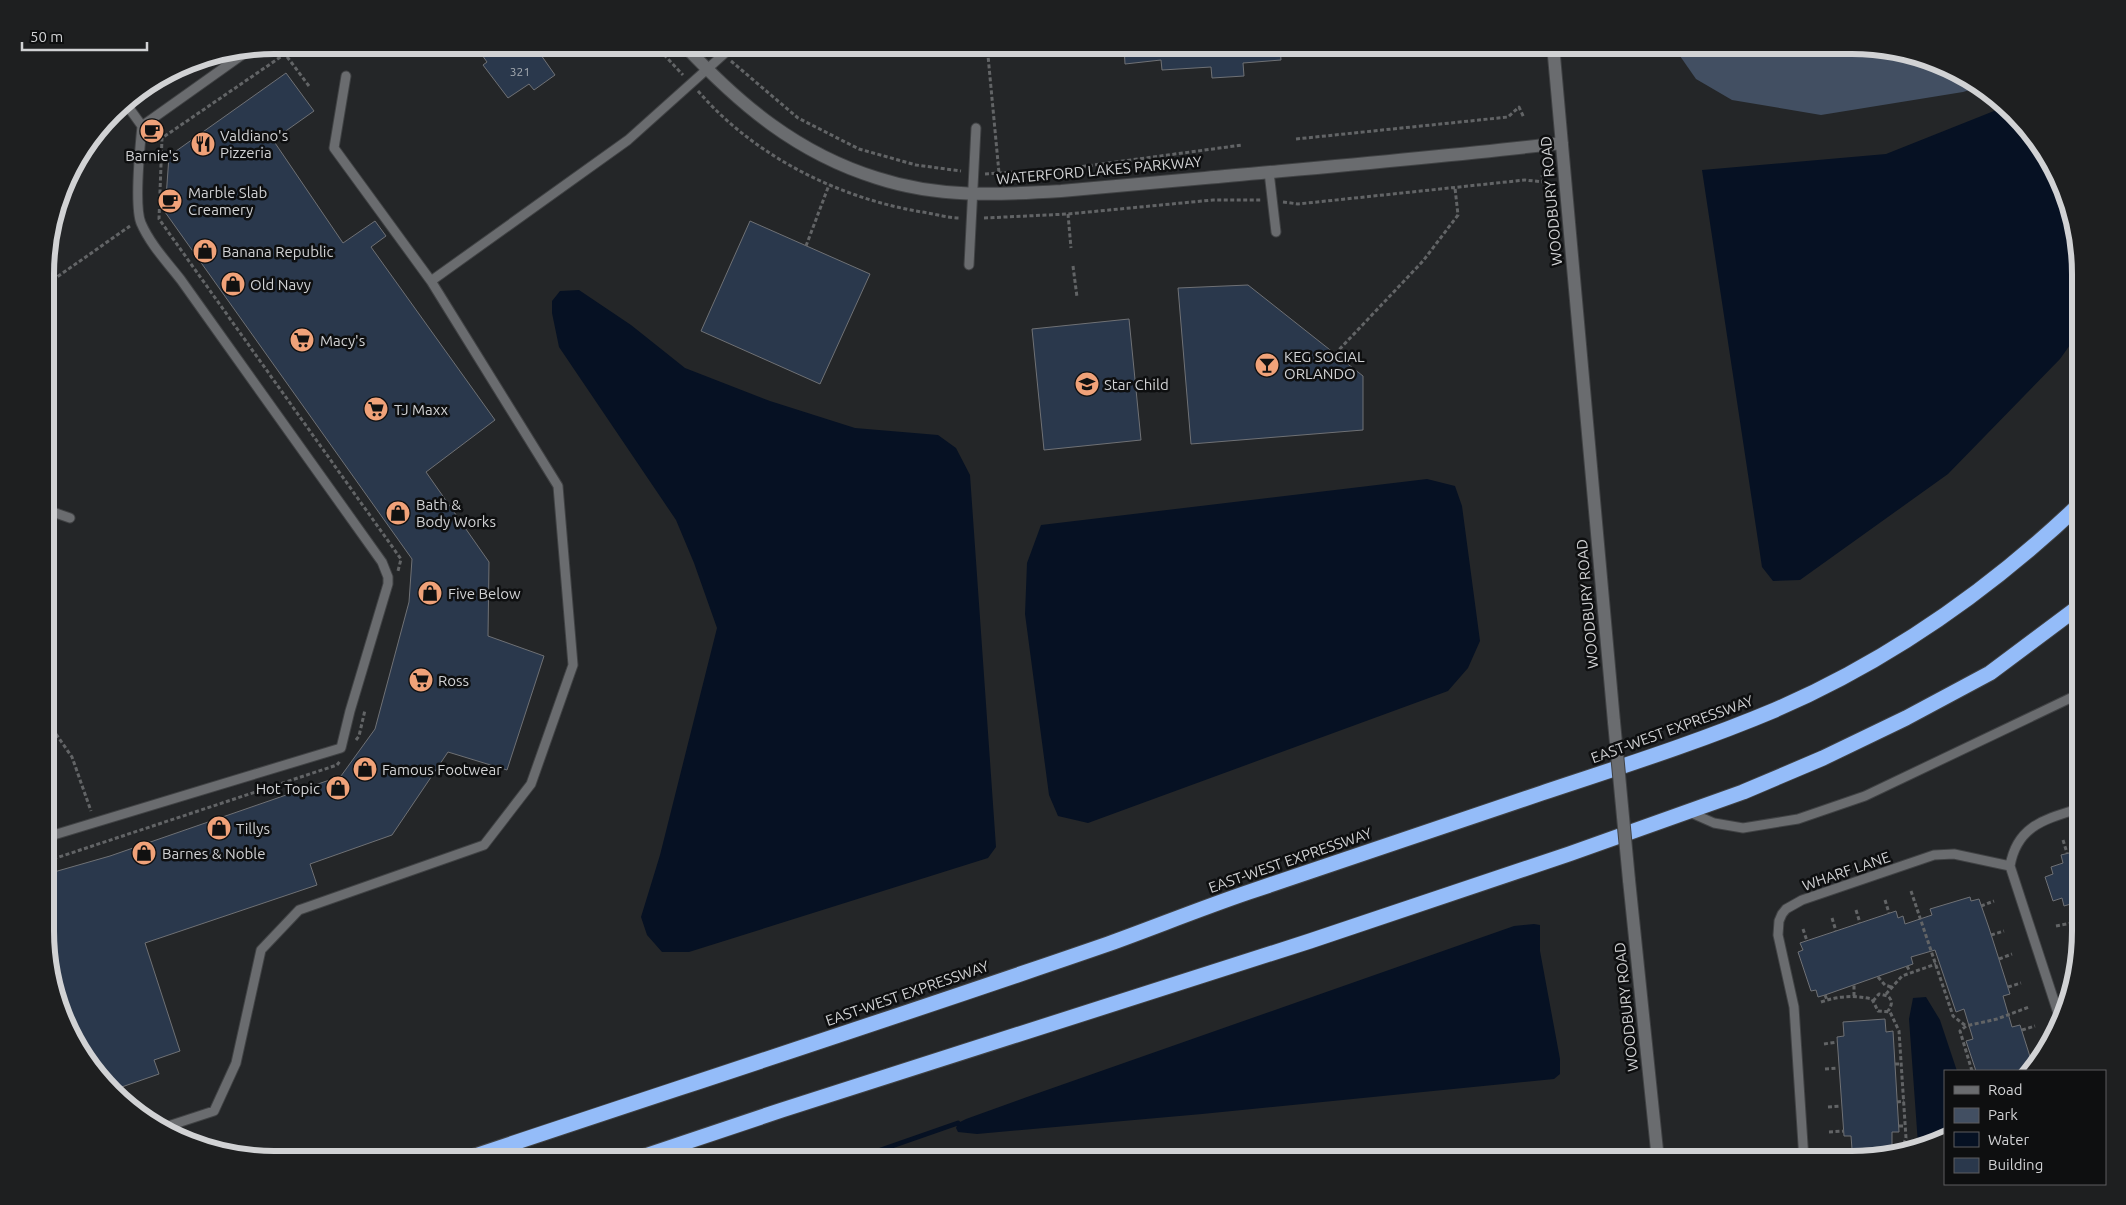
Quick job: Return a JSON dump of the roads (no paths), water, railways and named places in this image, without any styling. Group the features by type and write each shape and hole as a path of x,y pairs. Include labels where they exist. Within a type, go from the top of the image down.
{"highway":[{"name":"EAST-WEST EXPRESSWAY","path":"490,1151 1111,942 1230,898 1665,751 1751,720 1833,682 1924,628 2010,566 2072,510"},
{"path":"660,1151 791,1107 1310,941 1688,812 1761,785 1906,718 1990,673 2072,612"}],"street":[{"name":"WATERFORD LAKES PARKWAY","path":"693,54 746,106 772,126 824,158 861,173 897,184 935,192 974,195 1069,190 1562,143"},
{"name":"WOODBURY ROAD","path":"1554,54 1614,722 1657,1151"}],"lane":[{"path":"431,281 628,140 724,54"},
{"path":"142,126 240,57"},
{"path":"170,1126 214,1111 236,1063 261,950 299,910 484,845 530,784 573,665 558,486 431,281 334,148 346,76"},
{"path":"54,836 342,748 350,710 366,663 388,577 382,562 182,280 152,243 141,222 139,185 142,126 129,108"},
{"path":"969,265 976,128"},
{"path":"1269,172 1276,232"},
{"path":"54,512 70,518"},
{"path":"1688,812 1714,823 1743,828 1798,819 1864,796 2072,697"},
{"path":"2058,1010 2010,866 2012,854 2031,829 2043,820 2072,811"},
{"name":"WHARF LANE","path":"1803,1151 1794,1007 1778,935 1779,921 1782,914 1786,909 1802,900 1934,855 1954,854 2010,866"}],"water":[{"path":"1998,109 2008,118 2035,151 2050,176 2065,216 2072,259 2072,342 2060,359 1948,474 1800,580 1773,581 1762,567 1702,170 1886,154"},
{"path":"579,290 631,325 685,368 770,401 855,428 938,435 956,448 970,475 996,847 988,858 689,952 662,952 647,935 641,917 660,855 717,628 694,563 676,520 559,347 552,313 552,301 560,291"},
{"path":"1427,479 1455,486 1462,506 1480,641 1468,668 1448,691 1088,823 1058,816 1049,795 1025,614 1027,563 1041,525"},
{"path":"1540,925 1540,951 1560,1059 1560,1074 1554,1079 977,1134 958,1132 956,1128 958,1123 966,1119 1027,1097 1514,926"},
{"path":"1926,997 1940,1020 1957,1070 1944,1070 1944,1132 1918,1142 1909,1019 1913,998"}],"waterway":[{"path":"878,1151 958,1123"}],"place":[{"name":"Barnie's","path":"152,131"},
{"name":"Valdiano's Pizzeria","path":"203,144"},
{"name":"Marble Slab Creamery","path":"170,201"},
{"name":"Banana Republic","path":"205,251"},
{"name":"Old Navy","path":"233,284"},
{"name":"Macy's","path":"302,340"},
{"name":"KEG SOCIAL ORLANDO","path":"1267,365"},
{"name":"Star Child","path":"1087,384"},
{"name":"TJ Maxx","path":"376,409"},
{"name":"Bath & Body Works","path":"398,513"},
{"name":"Five Below","path":"430,593"},
{"name":"Ross","path":"421,680"},
{"name":"Famous Footwear","path":"365,769"},
{"name":"Hot Topic","path":"338,788"},
{"name":"Tillys","path":"219,828"},
{"name":"Barnes & Noble","path":"144,853"}]}
